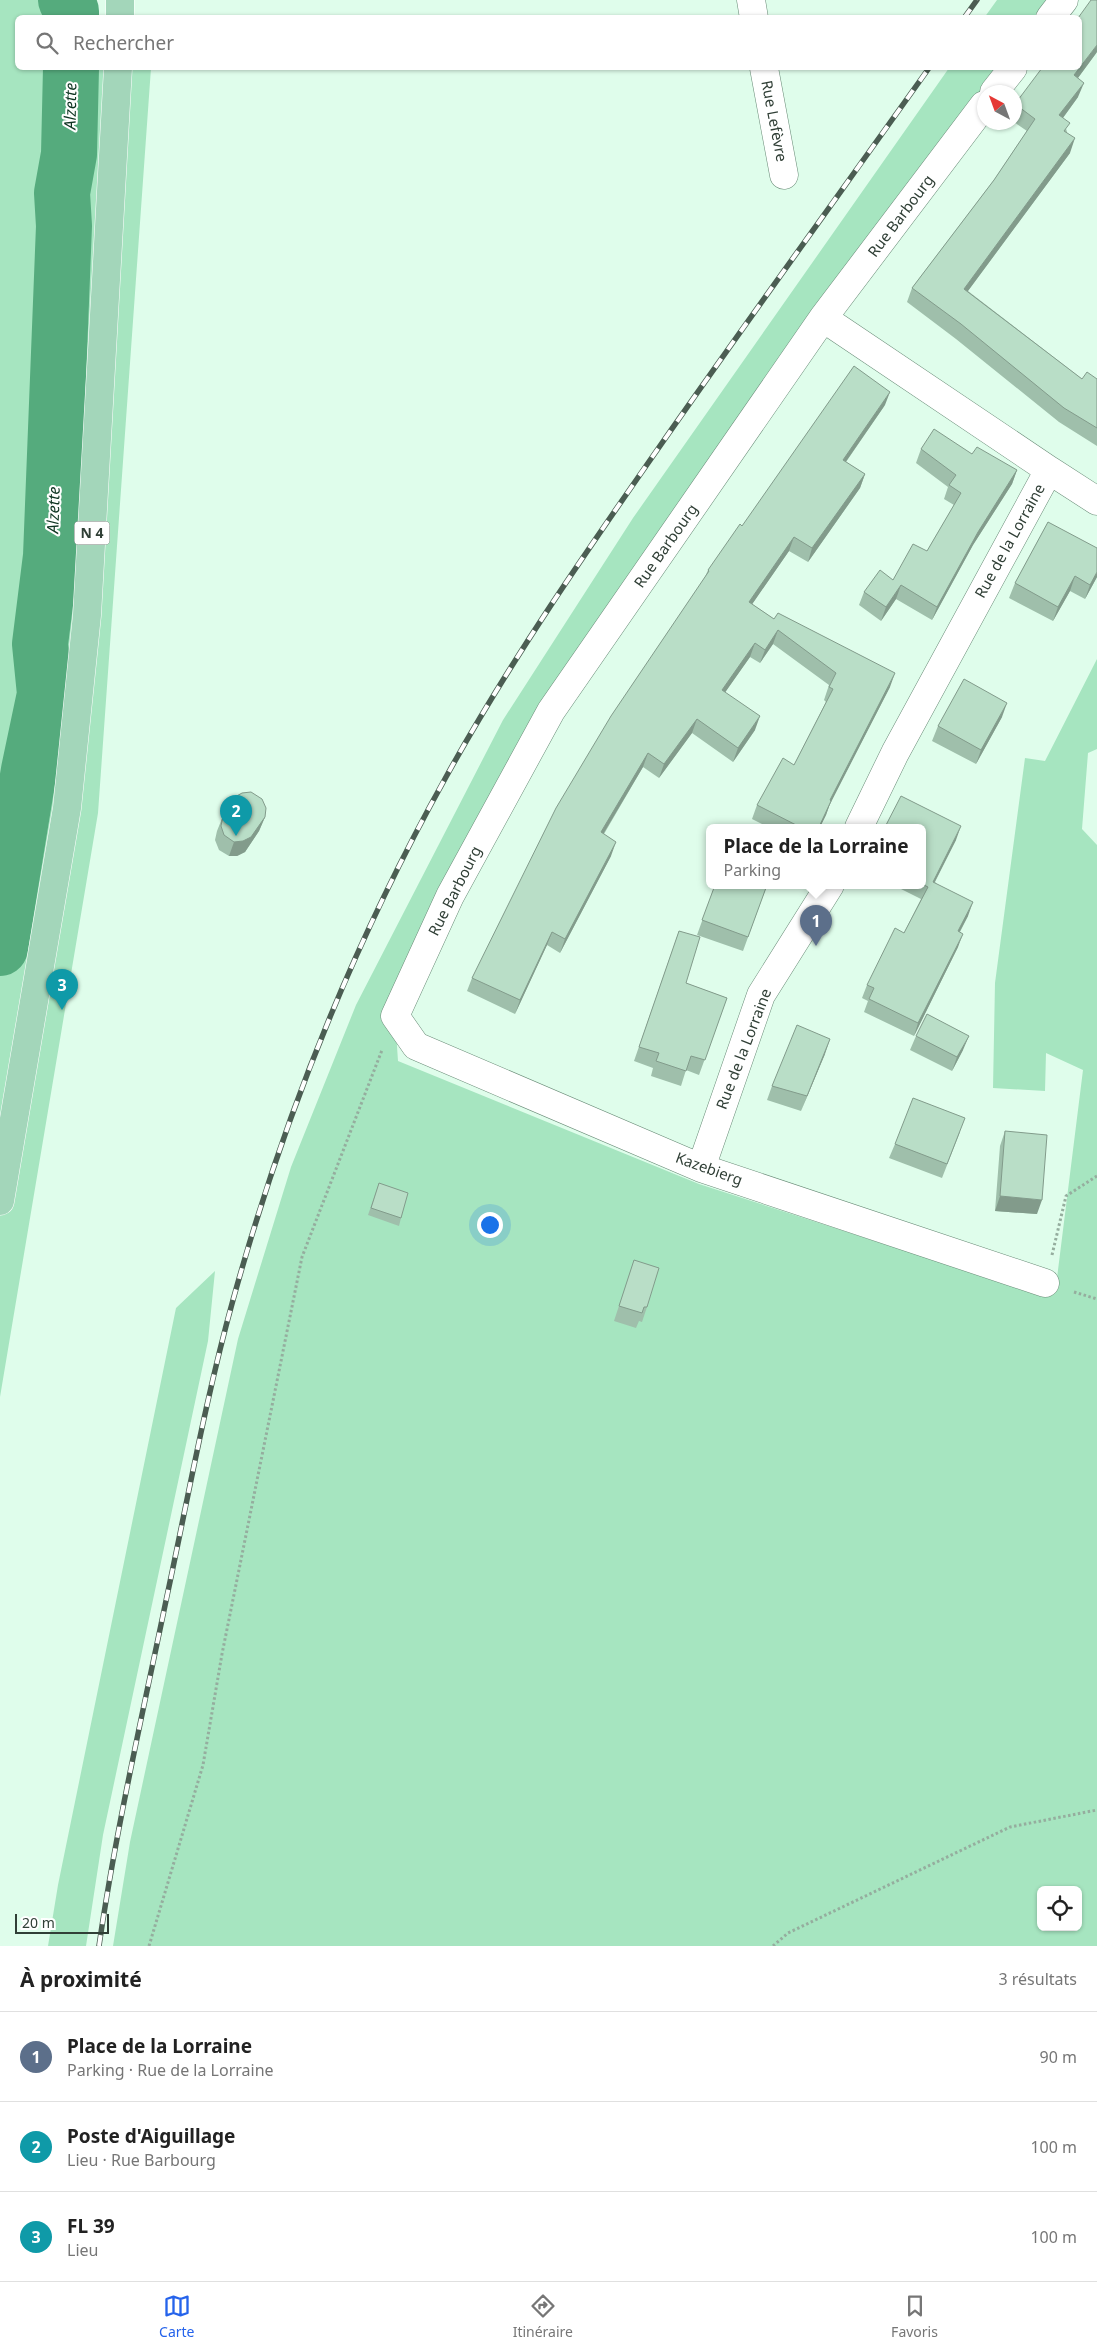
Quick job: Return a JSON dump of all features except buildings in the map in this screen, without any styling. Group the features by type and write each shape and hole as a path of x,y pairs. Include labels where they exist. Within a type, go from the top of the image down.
{"main road":[{"path":"120,0 120,15"},
{"name":"N 4","path":"0,1202 67,808 87,615 118,70"}],"street":[{"path":"751,0 754,15"},
{"path":"1052,15 1064,0"},
{"name":"Rue Lefèvre","path":"764,70 784,175"},
{"path":"1000,85 1011,70"},
{"name":"Rue Barbourg","path":"395,1016 450,896 551,711 823,318 977,114"},
{"name":"Rue de la Lorraine","path":"823,318 1049,470 895,753 860,824"},
{"path":"1049,470 1097,502"},
{"name":"Rue de la Lorraine","path":"700,1168 761,995 827,889"},
{"name":"Kazebierg","path":"395,1016 416,1046 700,1168 1045,1283"}],"path":[{"path":"149,1946 203,1765 222,1654 302,1257 395,1016"},
{"path":"1045,1283 1066,1196 1097,1176"},
{"path":"773,1946 788,1933 1010,1827 1097,1810"}],"green space":[{"path":"0,0 74,0 81,15 15,15 15,70 151,70 98,813 0,1397"},
{"path":"997,0 1064,0 1052,15 986,15"},
{"path":"948,70 1012,70 1001,85 977,85 977,118 551,711 395,1017 398,1061 699,1184 1035,1293 1056,1286 1083,1070 1046,1053 1045,1091 993,1088 995,983 1025,758 1045,761 1097,659 1097,749 1088,753 1082,829 1097,845 1097,1946 113,1946 130,1842 238,1339 291,1167 356,1005 503,720 633,518"},
{"path":"215,1271 208,1341 103,1835 86,1946 48,1946 58,1885 176,1308"}],"waterway":[{"name":"Alzette","path":"66,0 71,15"},
{"name":"Alzette","path":"0,948 29,770 45,694 40,644 51,556 64,226 62,193 69,154 71,70"}],"railway":[{"path":"966,15 977,0"},
{"path":"99,1946 113,1858 130,1771 223,1337 274,1165 298,1098 351,967 412,839 446,777 522,649 662,443 928,70"}],"place":[{"name":"Poste d'Aiguillage","path":"236,836"},
{"name":"Place de la Lorraine","path":"816,946"},
{"name":"FL 39","path":"62,1010"}]}
